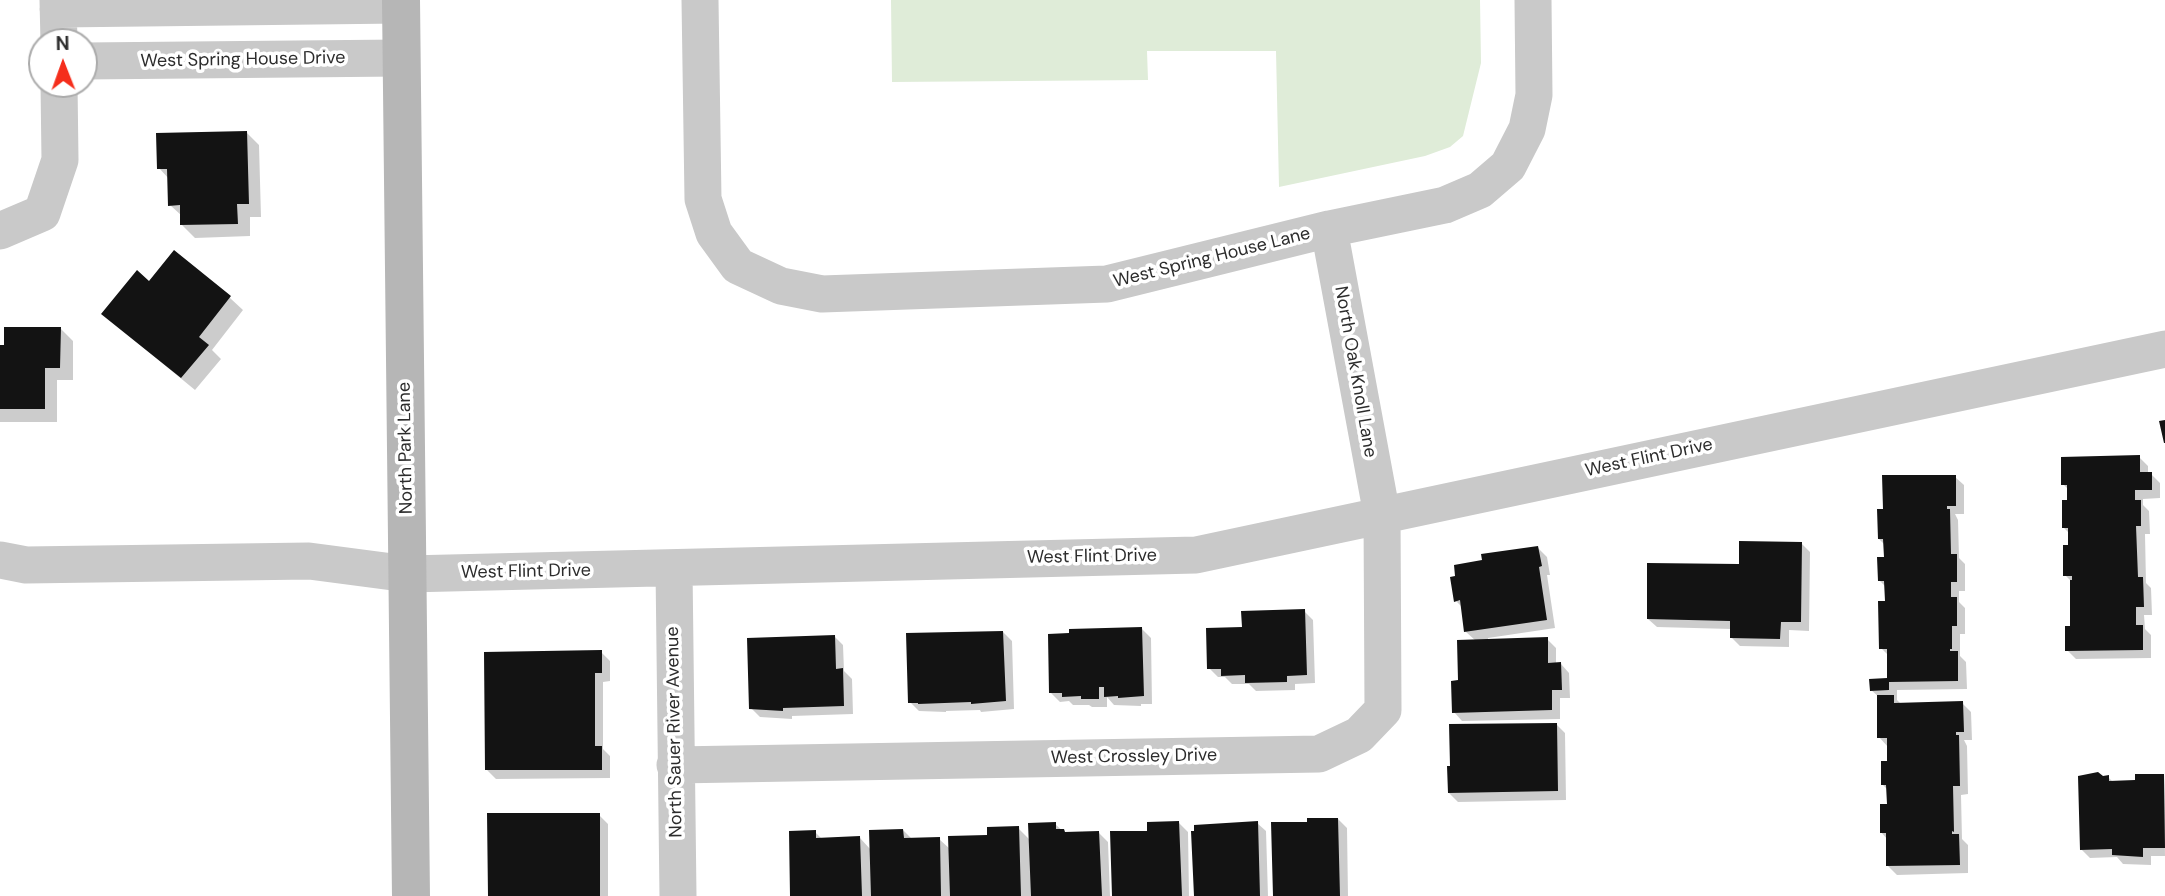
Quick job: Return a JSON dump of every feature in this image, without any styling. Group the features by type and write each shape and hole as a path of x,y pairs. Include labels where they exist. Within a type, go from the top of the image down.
{"street":[{"name":"West Spring House Lane","path":"700,0 703,199 714,233 738,266 781,286 822,294 1107,284 1329,229 1445,205 1480,190 1508,166 1527,129 1534,95 1533,0"},
{"path":"58,17 401,3"},
{"name":"North Park Lane","path":"401,3 411,896"},
{"name":"West Spring House Drive","path":"98,61 401,58"},
{"path":"0,231 43,213 60,160 59,98"},
{"name":"North Oak Knoll Lane","path":"1329,229 1382,515"},
{"name":"West Flint Drive","path":"0,560 26,565 309,561 408,574 1196,555 2165,349"},
{"name":"West Crossley Drive","path":"675,765 1319,754 1359,735 1383,710 1382,515"},
{"name":"North Sauer River Avenue","path":"674,568 678,896"}],"green space":[{"path":"891,0 1480,0 1481,63 1463,136 1450,147 1425,156 1279,187 1276,51 1147,51 1148,80 892,82"}],"building":[{"path":"247,131 249,204 237,204 238,224 180,225 180,205 168,206 167,169 157,169 156,133"},
{"path":"174,250 231,296 199,337 209,345 181,378 101,314 137,270 149,281"},
{"path":"4,327 61,327 60,368 45,368 45,409 0,409 0,345 4,345"},
{"path":"2165,420 2165,443 2164,443 2159,421"},
{"path":"2140,455 2140,472 2152,472 2152,490 2135,490 2135,500 2141,500 2141,526 2136,526 2138,577 2143,577 2144,607 2136,607 2136,625 2143,625 2143,650 2065,651 2065,626 2070,626 2072,576 2063,576 2063,545 2068,545 2068,528 2062,528 2062,500 2067,500 2067,485 2061,485 2061,457"},
{"path":"1882,475 1956,475 1956,506 1947,506 1947,509 1950,509 1951,554 1957,554 1957,582 1951,582 1951,597 1957,597 1957,626 1952,626 1950,651 1958,651 1958,681 1889,682 1889,690 1870,691 1869,679 1887,678 1887,649 1879,649 1878,601 1885,601 1884,581 1878,581 1877,557 1884,557 1883,539 1878,539 1877,509 1883,509"},
{"path":"1739,541 1802,542 1801,622 1781,622 1780,639 1730,638 1730,621 1647,619 1647,563 1739,564"},
{"path":"1538,546 1547,620 1464,632 1460,600 1454,602 1450,577 1455,576 1454,565 1482,560 1481,554"},
{"path":"1305,609 1307,675 1287,676 1287,682 1245,683 1245,675 1221,676 1221,669 1207,669 1206,628 1242,627 1241,611"},
{"path":"1142,627 1144,696 1104,697 1104,687 1099,687 1099,699 1062,697 1062,693 1049,693 1048,634 1069,633 1069,629"},
{"path":"1003,631 1006,701 971,704 908,703 906,633"},
{"path":"835,635 836,669 843,668 844,706 783,708 783,711 749,709 747,638"},
{"path":"1548,637 1548,663 1561,662 1562,690 1552,690 1552,710 1452,713 1451,681 1458,680 1457,640"},
{"path":"602,650 602,673 595,673 595,746 602,746 602,770 485,770 484,652"},
{"path":"1877,695 1894,695 1894,703 1963,701 1964,732 1956,732 1956,735 1959,735 1960,786 1953,786 1954,832 1952,831 1952,834 1959,834 1960,865 1886,866 1886,833 1880,833 1880,804 1887,804 1886,785 1881,785 1881,761 1887,761 1887,738 1877,738"},
{"path":"1557,723 1558,791 1448,793 1449,724"},
{"path":"2098,772 2103,776 2109,775 2109,781 2135,780 2135,774 2164,774 2165,848 2143,848 2143,857 2112,855 2112,849 2080,850 2078,776"},
{"path":"487,813 600,813 600,896 488,896"},
{"path":"1307,818 1338,818 1340,896 1273,896 1271,822 1307,822"},
{"path":"1179,821 1182,896 1112,896 1110,831 1147,831 1147,822"},
{"path":"1258,821 1260,896 1194,896 1191,831 1194,831 1194,825"},
{"path":"1056,822 1056,829 1064,829 1065,832 1099,831 1102,896 1031,896 1028,823"},
{"path":"1019,826 1021,896 950,896 948,836 987,835 987,827"},
{"path":"903,829 904,838 940,837 941,896 871,896 869,830"},
{"path":"816,830 816,838 860,836 862,896 790,896 789,831"}]}
